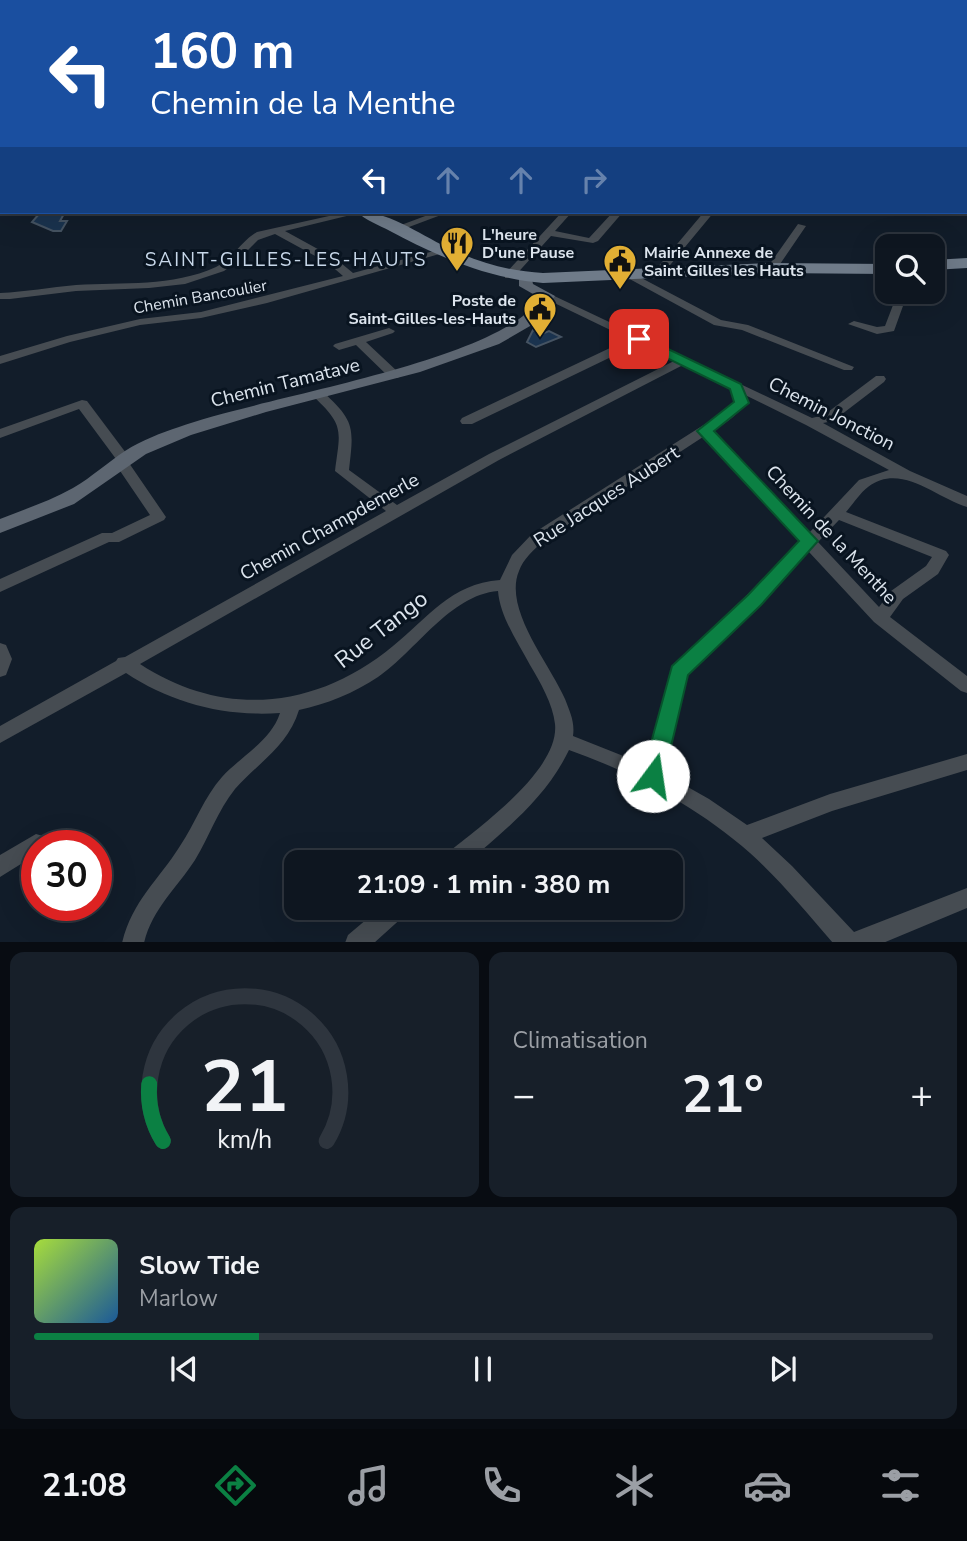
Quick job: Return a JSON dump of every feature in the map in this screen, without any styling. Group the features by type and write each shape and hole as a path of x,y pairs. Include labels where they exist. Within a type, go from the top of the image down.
{"main road":[{"path":"368,214 446,251 509,276 524,271 630,275 772,268 875,269"},
{"path":"945,264 967,263"}],"street":[{"path":"0,296 176,283 227,265 236,259 251,239 275,230 349,214"},
{"path":"398,228 438,214"},
{"path":"548,296 526,286 524,271 548,233 565,214"},
{"path":"548,233 590,242 596,239 616,214"},
{"path":"662,273 661,270 707,214"},
{"path":"772,268 801,226"},
{"path":"275,230 332,261 351,277"},
{"name":"Chemin Bancoulier","path":"0,360 67,339 140,322 201,315 446,251"},
{"path":"630,275 718,323 737,325 848,367"},
{"name":"Chemin Jonction","path":"548,296 811,422 909,475 967,502"},
{"name":"Chemin Tamatave","path":"0,526 85,490 146,446 218,420 394,375 445,359 506,333 541,311 548,296"},
{"path":"854,324 877,331 890,329 899,304"},
{"path":"339,346 389,331"},
{"path":"467,421 639,339"},
{"path":"358,341 394,375"},
{"name":"Chemin Champdemerle","path":"2,729 494,457 683,361"},
{"path":"811,422 828,418 880,379"},
{"name":"Rue Jacques Aubert","path":"505,585 519,555 537,538 705,431 741,403 736,387"},
{"path":"318,394 341,414 346,424 348,434 342,471 395,511"},
{"path":"0,434 82,404 159,517 114,538 107,537 0,586"},
{"name":"Chemin de la Menthe","path":"705,431 880,618 967,686"},
{"path":"653,776 679,671 762,592 864,483 886,474 909,475"},
{"path":"835,513 941,555 932,570 897,596 880,618"},
{"path":"466,850 522,802 558,758 564,740 565,726 553,692 515,621 505,585"},
{"name":"Rue Tango","path":"124,663 164,687 214,702 291,707 327,697 363,680 458,599 476,589 505,585"},
{"path":"0,650 3,659 0,670"},
{"path":"133,942 137,924 145,909 186,855 221,793 276,739 288,722 291,707"},
{"path":"564,740 609,754 653,776 744,835 850,942"},
{"path":"744,835 830,803 967,762"},
{"path":"0,867 21,853"},
{"path":"854,942 967,898"},
{"path":"357,942 383,920"}],"building":[{"path":"39,214 64,214 60,221 67,221 61,231 53,231 32,222"},
{"name":"Poste de Saint-Gilles-les-Hauts","path":"533,330 542,334 549,331 561,337 536,347 527,342"}],"place":[{"name":"L'heure D'une Pause","path":"457,273"},
{"name":"Mairie Annexe de Saint Gilles les Hauts","path":"620,291"},
{"name":"Poste de Saint-Gilles-les-Hauts","path":"540,339"}],"district":[{"name":"SAINT-GILLES-LES-HAUTS","path":"286,259"}],"route":[{"path":"639,339 736,387 741,403 729,415 705,431 809,541 754,600 679,671 653,776"}]}
